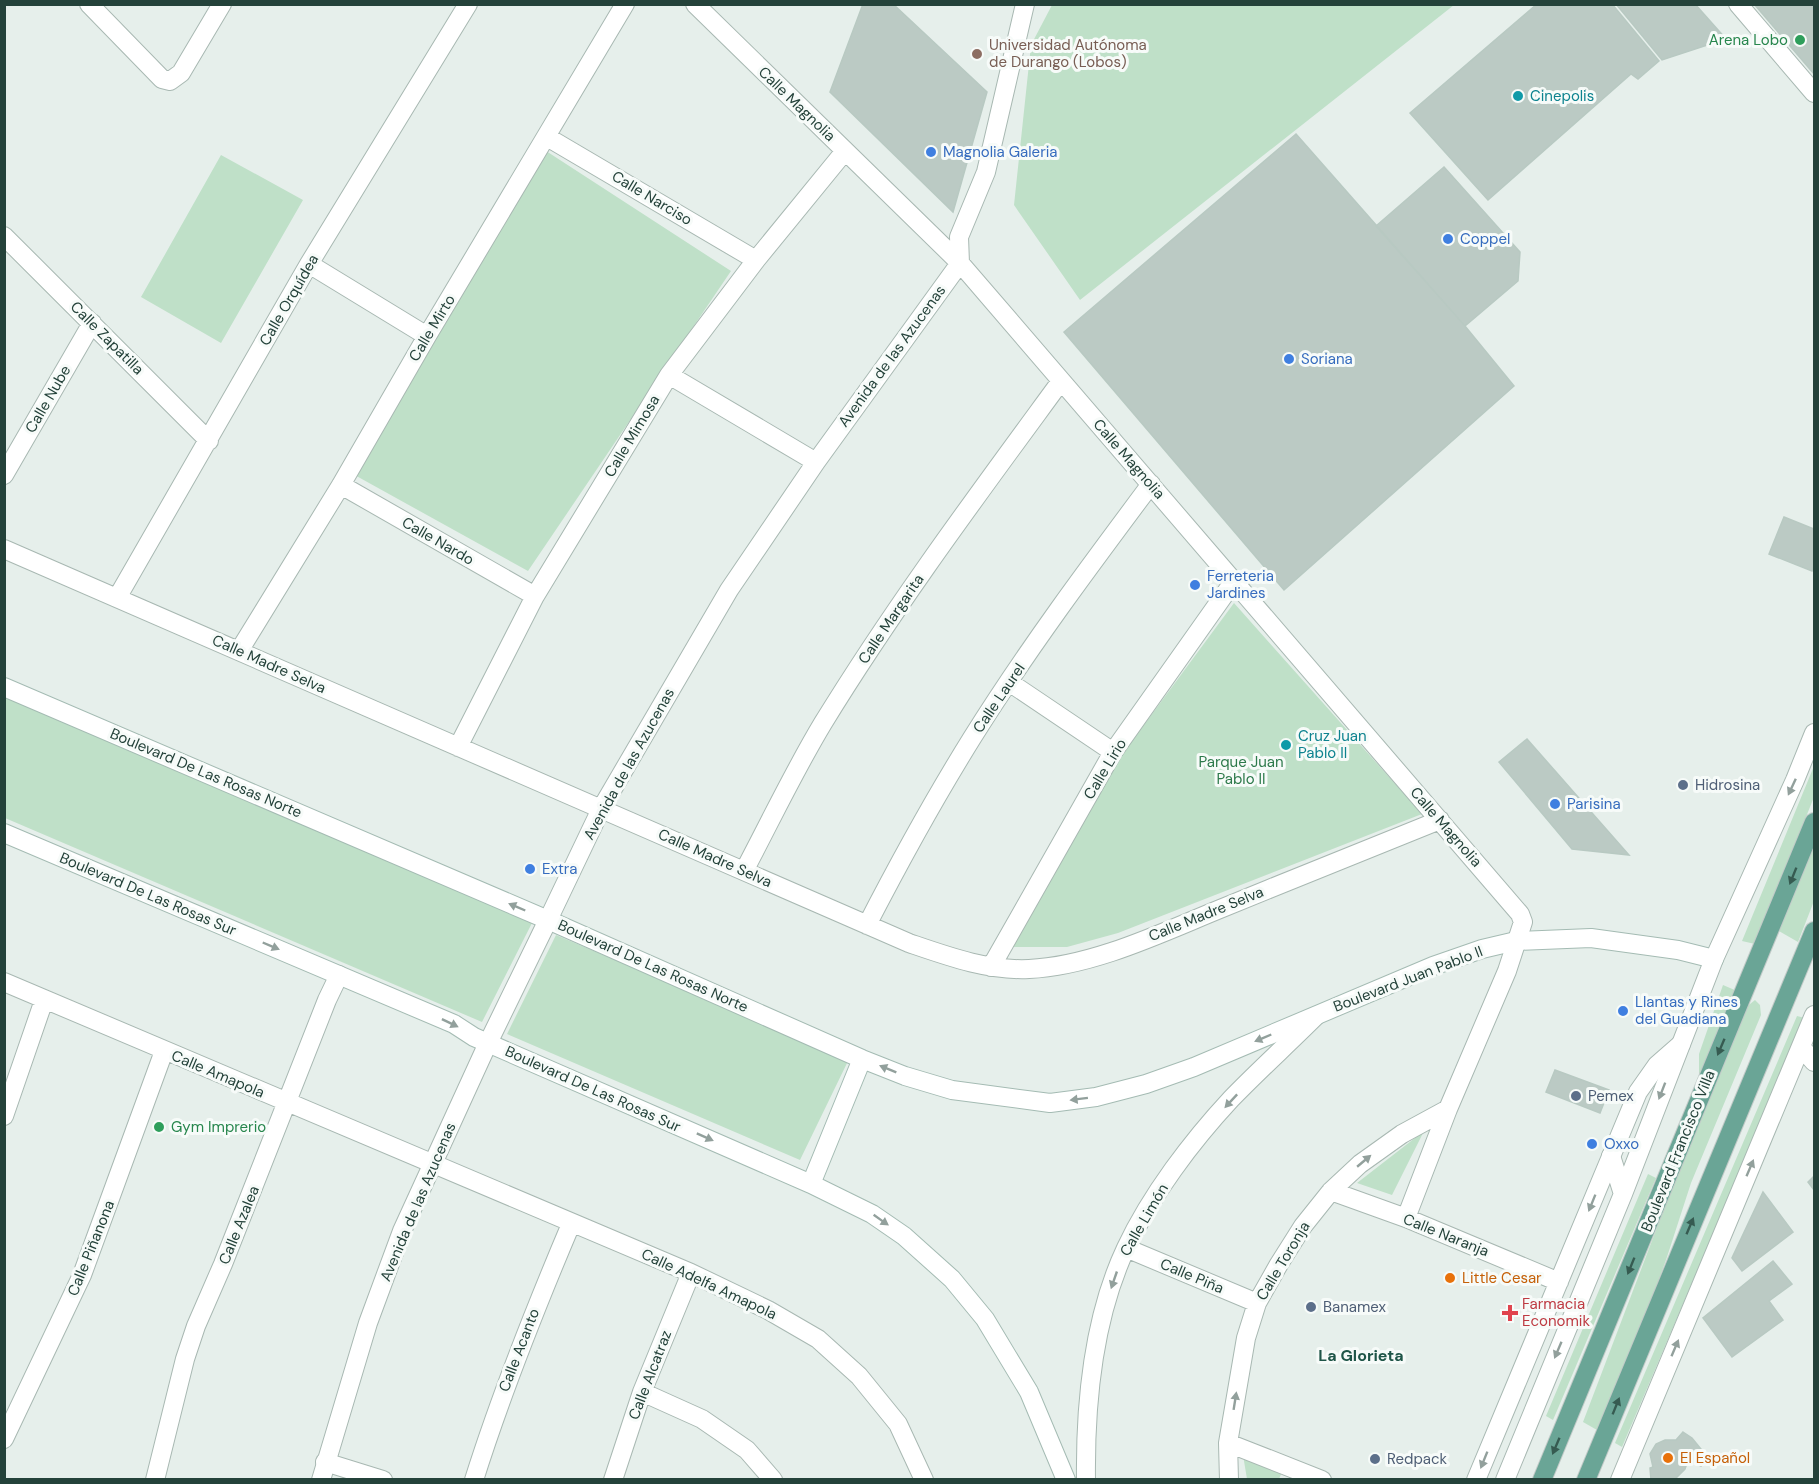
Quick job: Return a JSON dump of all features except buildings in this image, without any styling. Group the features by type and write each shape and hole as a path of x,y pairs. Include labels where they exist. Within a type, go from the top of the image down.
{"main road":[{"name":"Boulevard Francisco Villa","path":"1542,1479 1815,822"},
{"path":"1586,1479 1815,931"}],"street":[{"path":"89,4 162,79 170,81 182,73 222,4"},
{"name":"Calle Orquídea","path":"117,598 309,264 468,4"},
{"name":"Calle Mirto","path":"239,651 341,485 625,4"},
{"name":"Calle Magnolia","path":"695,4 960,263 1520,914 1523,922 1516,941"},
{"path":"960,263 959,237 986,172 1025,4"},
{"path":"1738,4 1815,93"},
{"name":"Calle Narciso","path":"547,137 756,260"},
{"name":"Calle Mimosa","path":"458,747 535,596 669,375 756,260 846,152"},
{"name":"Calle Zapatilla","path":"4,236 209,441"},
{"name":"Avenida de las Azucenas","path":"323,1471 368,1323 402,1231 488,1043 601,809 729,590 772,524 960,263"},
{"path":"309,264 427,336"},
{"name":"Calle Nube","path":"4,475 92,323"},
{"path":"669,375 816,462"},
{"name":"Calle Margarita","path":"744,871 822,726 876,639 946,538 1061,381"},
{"name":"Calle Laurel","path":"867,925 922,822 972,738 1080,579 1151,484"},
{"name":"Calle Nardo","path":"341,485 535,596"},
{"name":"Calle Madre Selva","path":"4,549 867,925 935,952 991,967 1016,969 1058,967 1093,958 1191,921 1440,820"},
{"name":"Calle Lirio","path":"991,967 1113,752 1234,581"},
{"path":"1009,682 1113,752"},
{"name":"Boulevard De Las Rosas Norte","path":"4,687 548,920 862,1059 905,1076 952,1090 1050,1102 1096,1097 1146,1084 1194,1067 1317,1015"},
{"path":"1505,1479 1623,1194 1714,958 1815,733"},
{"name":"Boulevard De Las Rosas Sur","path":"4,833 453,1024 488,1043 811,1184 872,1214 904,1236 952,1279 985,1319 1029,1392 1066,1479"},
{"name":"Boulevard Juan Pablo II","path":"1317,1015 1433,966 1482,949 1516,941 1591,938 1678,950 1714,958"},
{"path":"1406,1218 1448,1109 1507,971 1516,941"},
{"name":"Calle Azalea","path":"155,1479 185,1359 196,1326 339,975"},
{"name":"Calle Amapola","path":"4,982 433,1164"},
{"path":"4,1116 44,1000"},
{"name":"Calle Limón","path":"1086,1479 1087,1426 1092,1373 1102,1319 1126,1248 1146,1210 1185,1154 1231,1100 1317,1015"},
{"path":"1620,1479 1815,1015"},
{"path":"1476,1479 1638,1092 1657,1065 1681,1044"},
{"path":"1801,1047 1815,1062"},
{"name":"Calle Piñanona","path":"4,1439 82,1275 164,1051"},
{"path":"811,1184 862,1059"},
{"name":"Calle Toronja","path":"1229,1479 1228,1443 1246,1338 1257,1303 1285,1254 1303,1226 1331,1191 1377,1150 1448,1109"},
{"path":"1611,1156 1623,1194"},
{"name":"Calle Adelfa Amapola","path":"433,1164 691,1273 768,1310 818,1339 859,1376 898,1424 924,1479"},
{"name":"Calle Naranja","path":"1331,1191 1406,1218 1559,1282"},
{"name":"Calle Acanto","path":"474,1479 526,1328 571,1224"},
{"name":"Calle Piña","path":"1126,1248 1257,1303"},
{"name":"Calle Alcatraz","path":"613,1479 642,1392 691,1273"},
{"path":"642,1392 702,1419 747,1450 773,1479"},
{"path":"1228,1443 1294,1474 1322,1479"},
{"path":"323,1471 383,1479"}],"green space":[{"path":"1052,5 1454,5 1080,300 1014,205 1031,45"},
{"path":"543,149 731,271 528,571 351,473"},
{"path":"221,155 303,200 221,343 141,297"},
{"name":"Parque Juan Pablo II","path":"1234,603 1422,814 1118,933 1067,947 1010,947 1121,756"},
{"path":"4,697 532,923 482,1022 5,818"},
{"path":"1814,766 1814,797 1755,944 1742,941"},
{"path":"1814,840 1814,901 1798,942 1777,930"},
{"path":"556,935 849,1059 800,1160 507,1034"},
{"path":"1723,985 1737,991 1699,1079 1699,1054"},
{"path":"1755,1000 1760,1005 1761,1015 1691,1183 1637,1342 1597,1430 1583,1422 1712,1083 1745,1008"},
{"path":"1797,1016 1805,1018 1622,1447 1615,1443"},
{"path":"1424,1131 1392,1195 1357,1183"},
{"path":"1648,1174 1656,1178 1553,1420 1546,1416"},
{"path":"1243,1455 1282,1472 1279,1479 1247,1479"}],"place":[{"name":"Arena Lobo","path":"1800,40"},
{"name":"Universidad Autónoma de Durango (Lobos)","path":"977,54"},
{"name":"Cinepolis","path":"1518,96"},
{"name":"Magnolia Galeria","path":"931,152"},
{"name":"Coppel","path":"1448,239"},
{"name":"Soriana","path":"1289,359"},
{"name":"Ferreteria Jardines","path":"1195,585"},
{"name":"Cruz Juan Pablo II","path":"1286,745"},
{"name":"Hidrosina","path":"1683,785"},
{"name":"Parisina","path":"1555,804"},
{"name":"Extra","path":"530,869"},
{"name":"Llantas y Rines del Guadiana","path":"1623,1011"},
{"name":"Pemex","path":"1576,1096"},
{"name":"Gym Imprerio","path":"159,1127"},
{"name":"Oxxo","path":"1592,1144"},
{"name":"Little Cesar","path":"1450,1278"},
{"name":"Banamex","path":"1311,1307"},
{"name":"Farmacia Economik","path":"1510,1313"},
{"name":"El Español","path":"1668,1458"},
{"name":"Redpack","path":"1375,1459"}],"district":[{"name":"La Glorieta","path":"1361,1355"}]}
